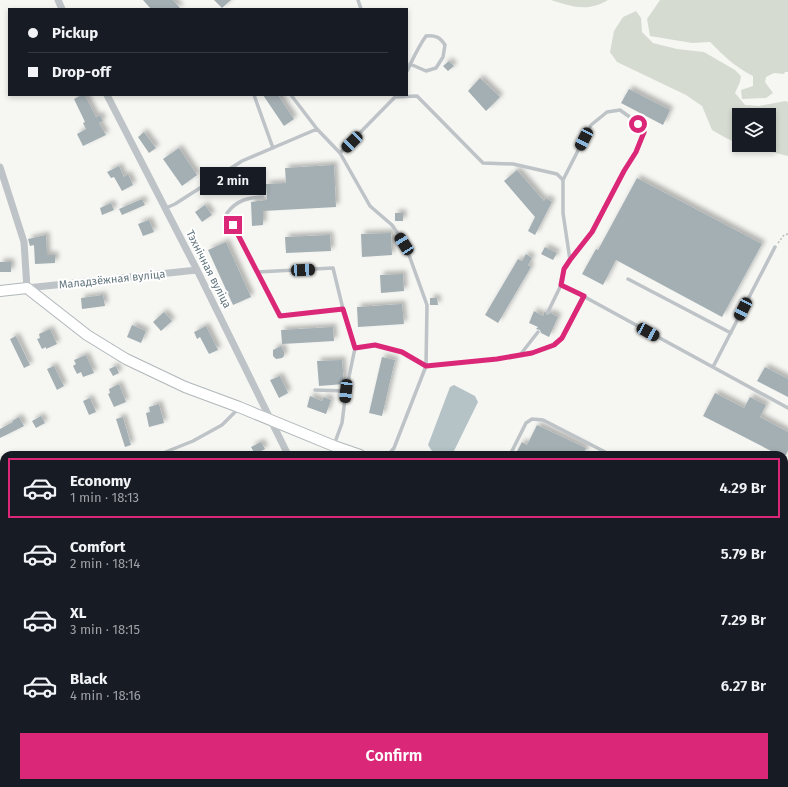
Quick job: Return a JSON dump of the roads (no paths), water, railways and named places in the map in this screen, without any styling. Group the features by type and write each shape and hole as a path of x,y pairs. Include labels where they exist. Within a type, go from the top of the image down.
{"street":[{"name":"Тэхнічная вуліца","path":"108,96 197,270 286,451"},
{"path":"0,167 24,242 27,288 87,335 126,359 184,386 348,451"},
{"name":"Маладзёжная вуліца","path":"0,291 197,270"}],"lane":[{"path":"408,69 410,64 418,48 426,36 432,35 441,38 445,45 443,57 436,68 426,71 410,64"},
{"path":"254,96 273,148"},
{"path":"292,96 316,129 340,153 370,206 392,225 404,244 427,306 426,366 394,448 391,451"},
{"path":"340,153 397,96 417,96 483,163 513,164 557,174 563,180"},
{"path":"548,312 561,285 564,269 592,232 624,171 636,152 644,132 638,124 620,110 607,112 591,125 563,180 563,213 570,260"},
{"path":"165,208 175,204 242,161 316,129"},
{"path":"262,197 249,198 233,205 227,213 280,316 343,309"},
{"path":"713,367 774,247"},
{"path":"257,272 333,268 343,309 355,348 346,391 342,423 334,446"},
{"path":"628,279 730,333"},
{"path":"561,285 584,296 788,408"},
{"path":"355,348 375,345 402,352 426,366 497,359 532,353 554,345 562,338 584,296"},
{"path":"520,355 538,332"},
{"path":"315,390 346,391"},
{"path":"168,451 193,441 222,425 239,407"},
{"path":"512,451 526,423 532,419 543,420 603,451"}]}
